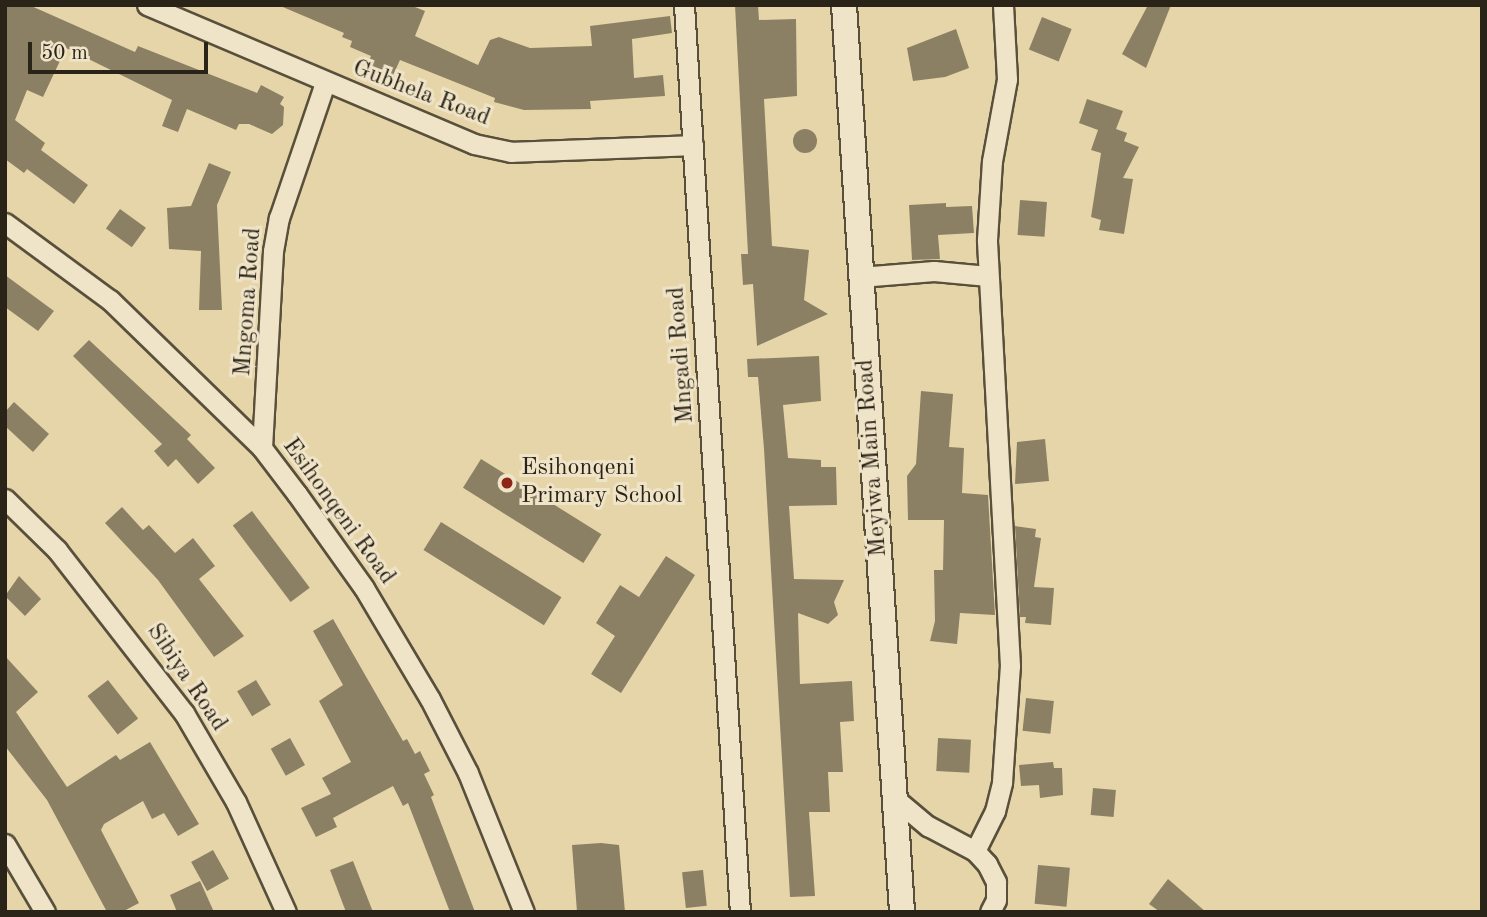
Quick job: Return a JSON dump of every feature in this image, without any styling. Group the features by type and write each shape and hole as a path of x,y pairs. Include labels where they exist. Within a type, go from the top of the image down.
{"street":[{"name":"Gubhela Road","path":"147,5 438,132 511,152 693,145"},
{"name":"Mngadi Road","path":"684,5 740,912"},
{"name":"Meyiwa Main Road","path":"844,5 860,277 899,802 902,912"},
{"path":"975,851 995,811 1002,782 1010,666 1000,425 988,276 988,199 1007,79 1003,5"},
{"name":"Mngoma Road","path":"262,448 273,251 279,218 325,83"},
{"name":"Esihonqeni Road","path":"5,223 110,300 262,448 364,588 430,699 473,785 524,912"},
{"path":"860,277 934,271 988,276"},
{"name":"Sibiya Road","path":"5,499 57,550 184,713 236,802 286,912"},
{"path":"899,802 928,826 975,851 996,882 996,900 990,912"},
{"path":"5,844 45,912"}],"building":[{"path":"5,5 29,5 135,52 138,46 257,93 261,85 284,97 280,104 284,107 283,125 272,134 249,124 239,124 236,130 187,109 178,132 162,126 172,100 66,48 43,97 27,90 15,120 45,143 41,150 88,185 74,204 27,169 24,173 5,159"},
{"path":"278,5 410,5 425,11 415,36 478,65 490,40 499,37 530,48 592,46 590,26 670,16 672,33 632,39 634,78 663,75 665,96 590,101 591,109 524,110 494,102 495,98 400,60 391,80 365,69 371,56 350,47 352,41 342,37 344,33"},
{"path":"735,5 758,5 759,20 796,19 797,96 764,99 772,246 809,250 804,300 828,314 757,346 753,284 743,285 741,254 748,254"},
{"path":"1148,5 1171,5 1146,68 1122,54"},
{"path":"1042,17 1072,29 1059,61 1029,49"},
{"path":"956,29 969,68 945,77 913,81 907,48"},
{"path":"1087,99 1123,111 1116,129 1127,133 1124,141 1139,147 1123,178 1133,179 1124,234 1099,230 1101,220 1091,217 1101,153 1091,150 1098,130 1079,123"},
{"path":"805,129 813,133 817,141 813,149 805,153 797,149 793,141 797,133"},
{"path":"209,163 231,172 217,205 222,310 199,310 201,251 169,249 167,208 191,206"},
{"path":"1020,200 1047,202 1044,237 1018,235"},
{"path":"946,203 946,207 972,206 974,233 938,235 940,259 912,260 909,205"},
{"path":"120,209 146,228 132,247 106,228"},
{"path":"5,275 54,311 38,331 5,307"},
{"path":"89,340 191,435 187,439 215,468 198,484 176,459 168,467 154,451 162,444 73,356"},
{"path":"819,356 821,401 783,405 788,458 821,460 821,467 836,467 837,505 789,506 794,579 844,580 834,602 838,615 828,624 798,613 800,684 852,681 854,721 840,722 843,772 828,772 830,812 809,812 815,896 790,897 764,449 758,377 748,377 747,359"},
{"path":"921,391 953,394 949,447 964,448 962,493 988,495 995,615 960,613 957,644 930,641 935,621 934,570 943,570 944,520 908,520 907,476 916,464"},
{"path":"14,402 49,434 33,452 5,426 5,412"},
{"path":"1045,439 1049,481 1015,484 1017,442"},
{"path":"481,459 601,534 583,563 463,488"},
{"path":"122,507 143,530 149,525 175,553 193,538 215,566 199,579 244,636 214,657 158,580 105,523"},
{"path":"252,511 310,588 291,602 233,525"},
{"path":"441,522 561,597 544,625 424,550"},
{"path":"1015,526 1036,529 1035,537 1041,538 1034,587 1054,588 1051,625 1025,623 1026,617 1020,617"},
{"path":"666,556 695,575 621,693 591,674 615,636 596,623 620,585 639,597"},
{"path":"19,576 41,599 25,616 5,596"},
{"path":"333,619 403,741 407,739 415,754 420,751 430,771 424,774 434,795 431,797 475,912 450,912 408,803 403,806 393,786 333,818 337,827 316,837 301,808 331,794 322,778 351,762 319,701 343,685 313,631"},
{"path":"5,656 38,692 16,712 67,787 116,755 120,760 150,742 199,824 178,836 164,813 152,819 143,801 104,824 101,830 139,903 122,912 107,912 47,800 5,746"},
{"path":"108,680 138,719 118,735 88,696"},
{"path":"256,680 271,705 252,716 237,691"},
{"path":"1026,698 1054,701 1050,734 1023,731"},
{"path":"290,738 305,765 286,776 271,749"},
{"path":"938,738 971,740 969,773 936,771"},
{"path":"1053,762 1054,768 1062,768 1063,795 1040,798 1039,785 1021,786 1019,765"},
{"path":"1093,788 1116,790 1114,817 1091,815"},
{"path":"572,845 619,845 625,912 577,912"},
{"path":"213,850 229,879 207,891 191,862"},
{"path":"353,861 373,912 346,912 330,870"},
{"path":"1038,865 1070,868 1066,907 1035,904"},
{"path":"703,870 707,906 686,908 682,872"},
{"path":"1168,879 1206,912 1160,912 1149,904"},
{"path":"200,881 214,912 177,912 170,895"}],"place":[{"name":"Esihonqeni Primary School","path":"507,483"}]}
